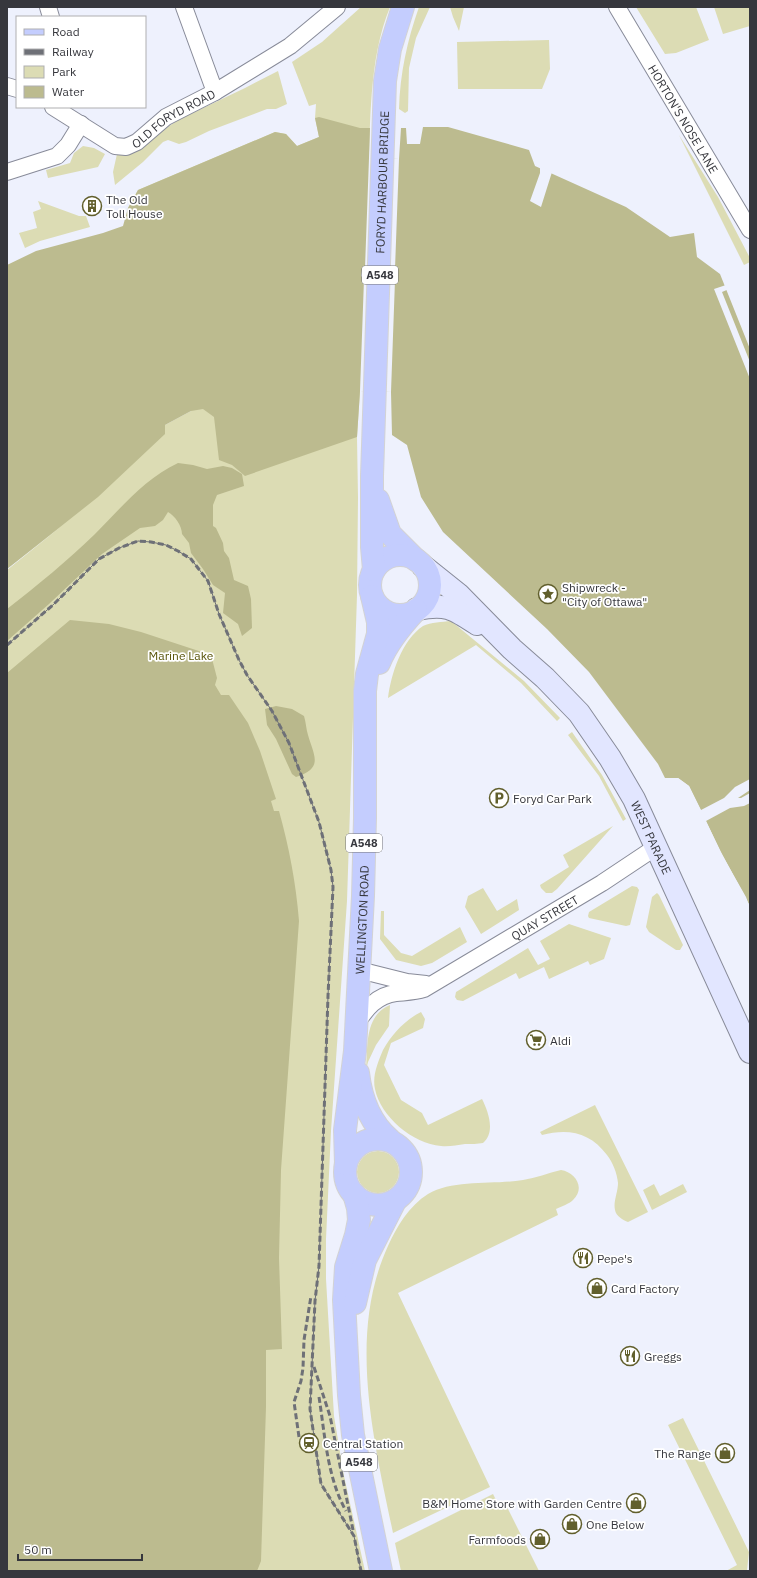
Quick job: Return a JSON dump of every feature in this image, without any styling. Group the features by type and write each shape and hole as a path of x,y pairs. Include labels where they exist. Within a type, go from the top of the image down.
{"main road":[{"name":"FORYD HARBOUR BRIDGE","path":"372,476 376,391 385,81 390,49 404,7"},
{"name":"A548","path":"366,716 374,677 383,654 406,621 423,604 428,597 430,589 430,581 420,563 390,534 380,508 372,476"},
{"name":"A548","path":"366,716 365,691 367,674 378,634 378,622 370,583 374,570 372,547 372,476"},
{"path":"374,570 380,562 388,557 398,555 408,556 420,563"},
{"name":"WEST PARADE","path":"420,563 458,594 512,649 545,678 579,714 610,758 634,799 750,1052"},
{"path":"372,596 378,605 386,611 396,614 406,614 416,610"},
{"name":"WEST PARADE","path":"416,610 435,606 452,609 512,649"},
{"name":"WELLINGTON ROAD","path":"346,1164 345,1130 356,1024 365,836 366,716"},
{"name":"WELLINGTON ROAD","path":"354,1052 360,1090 366,1108 382,1133 390,1140"},
{"path":"381,1138 390,1140 401,1147 407,1154 412,1171 411,1180 407,1188 395,1201 381,1205 373,1205 359,1199 354,1194 347,1180 346,1164 349,1155 363,1142 381,1138"},
{"name":"A548","path":"354,1194 358,1208 359,1220 346,1267 344,1300 348,1352 349,1395 354,1435 381,1571"},
{"name":"A548","path":"348,1352 356,1298 365,1260 395,1201"}],"street":[{"path":"184,7 215,92"},
{"name":"OLD FORYD ROAD","path":"55,108 115,146 126,147 136,142 166,117 215,92 290,46 337,7"},
{"name":"HORTON'S NOSE LANE","path":"617,7 750,230"},
{"path":"7,172 56,156 68,145 81,124"},
{"name":"QUAY STREET","path":"356,1024 376,1000 386,995 417,992 432,984 602,883 656,847"},
{"path":"359,970 407,982 432,984"}],"green space":[{"path":"361,7 390,7 383,28 374,70 370,114 368,180 128,208 138,190 275,132 286,134 297,146 319,137 315,118 316,104 309,106 292,62 322,42"},
{"path":"419,7 430,7 416,38 409,68 408,111 405,113 399,109 401,83 411,32"},
{"path":"450,7 464,7 459,31 453,17"},
{"path":"636,7 696,7 709,40 676,53 665,54"},
{"path":"714,7 750,7 750,26 723,34"},
{"path":"549,40 550,69 542,89 458,89 457,42"},
{"path":"278,71 287,104 276,109 267,109 209,131 186,142 179,144 168,140 163,142 143,162 115,185 113,172 117,154 131,152 178,120"},
{"path":"679,135 718,197 750,258 750,262 744,265"},
{"path":"83,146 94,148 105,154 98,167 48,178 46,170 70,163 74,153"},
{"path":"38,201 79,216 86,216 90,227 40,241 25,248 19,233 37,228 33,212 41,209"},
{"name":"Marine Lake","path":"360,391 357,437 357,595 347,901 331,1131 326,1239 326,1279 334,1416 344,1476 365,1571 7,1571 7,570 63,525 7,569 165,425 191,411 199,392"},
{"path":"451,621 524,681 560,718 557,721 521,683 476,645 388,698 395,668 403,649 409,640 423,626"},
{"path":"572,732 602,775 626,819 623,821 599,776 568,735"},
{"path":"613,826 557,889 552,893 546,893 541,888 540,885 569,867 563,855"},
{"path":"632,886 637,887 639,890 630,925 626,926 589,918 589,912"},
{"path":"483,888 497,911 517,899 519,910 481,934 465,907 468,896"},
{"path":"657,893 683,945 680,950 676,950 649,932 646,927 652,897"},
{"path":"381,911 384,911 384,935 401,953 412,956 460,927 467,942 432,963 421,966 396,960 380,939"},
{"path":"569,924 611,938 604,959 590,965 588,961 549,979 544,967 519,979 516,973 463,1001 457,1000 455,997 456,992 528,948 538,965 550,959 540,941"},
{"path":"390,1005 389,1026 376,1045 366,1070 369,1033 372,1024 382,1010"},
{"path":"421,1012 425,1019 423,1028 391,1043 384,1065 401,1100 422,1113 428,1125 482,1099 487,1109 490,1121 489,1133 483,1143 444,1146 430,1144 420,1140 399,1127 383,1109 378,1099 374,1079 383,1050 390,1038 399,1028"},
{"path":"595,1105 648,1212 628,1222 620,1218 616,1212 615,1204 618,1183 617,1176 611,1161 600,1147 586,1137 570,1132 542,1135 540,1132"},
{"path":"378,1151 393,1157 399,1172 393,1187 378,1193 363,1187 357,1172 363,1157"},
{"path":"561,1170 566,1171 574,1177 579,1186 579,1191 571,1201 556,1209 558,1215 398,1293 490,1487 393,1533 372,1425 368,1388 367,1352 369,1315 376,1280 388,1246 395,1231 409,1210 421,1199 438,1189 462,1184 523,1180"},
{"path":"654,1184 660,1196 683,1184 687,1192 652,1210 643,1190"},
{"path":"683,1418 749,1552 746,1571 726,1571 737,1565 668,1425"},
{"path":"493,1494 501,1510 507,1507 539,1571 401,1571 395,1543"}],"shaded area":[{"path":"178,463 207,469 223,466 232,468 242,474 244,486 217,495 213,505 213,526 216,528 223,543 224,551 229,558 234,580 248,586 251,599 252,628 242,636 238,624 223,613 225,593 213,585 191,553 189,543 182,534 178,522 168,512 163,520 155,526 140,528 102,554 7,641 7,609 74,554 124,504 154,477"},
{"path":"276,706 292,709 305,718 307,733 315,760 311,770 296,777 292,774 276,739 267,725 265,709"}],"water":[{"path":"319,117 360,128 370,128 369,158 399,159 401,128 406,128 407,144 420,144 423,127 448,127 529,150 535,166 626,207 670,237 694,233 697,257 720,274 750,349 750,906 721,852 689,786 678,778 665,778 658,764 589,672 547,629 443,532 421,497 407,445 392,435 391,392 360,391 357,437 245,476 232,465 219,460 214,417 203,409 191,411 165,425 165,434 98,497 7,569 7,265 36,251 103,233 123,226 128,208 138,190 275,132 286,134 297,146 319,137 315,118"},
{"name":"Marine Lake","path":"70,620 109,624 141,632 211,655 217,678 215,685 221,695 229,695 248,723 260,751 276,799 271,801 274,811 279,811 292,865 299,921 281,1170 279,1258 282,1349 266,1350 266,1407 261,1561 257,1571 7,1571 7,673"}],"pier":[{"path":"369,158 399,159 395,269 398,271 398,277 395,280 391,392 360,391 364,279 361,276 362,270 365,268"},
{"path":"540,166 552,172 541,207 530,201 540,173"},
{"path":"726,285 729,289 722,292 750,362 750,379 714,289"},
{"path":"665,778 678,778 689,786 701,810 724,798 735,787 750,779 750,790 738,798 750,793 750,803 744,806 730,808 706,821 721,853 746,897 750,908 719,853 688,787 678,780 666,780"}],"tram line":[{"path":"7,645 54,604 99,559 119,548 138,541 166,545 191,559 208,581 219,614 239,660 247,675 272,711 289,743 319,822 331,870 333,887 319,1266 315,1301 310,1409 321,1484 354,1536 361,1571"}],"railway":[{"path":"7,645 54,604 99,559 119,548 138,541 166,545 191,559 208,581 219,614 239,660 247,675 272,711 289,743 319,822 331,870 333,887 319,1266 315,1301 310,1409 321,1484 354,1536 361,1571"},
{"path":"299,1437 294,1402 301,1381 304,1340 311,1296"},
{"path":"314,1367 330,1416 353,1530"},
{"path":"319,1397 325,1441 331,1470 346,1511"}],"place":[{"name":"The Old Toll House","path":"92,206"},
{"name":"Shipwreck - \"City of Ottawa\"","path":"548,594"},
{"name":"Foryd Car Park","path":"499,798"},
{"name":"Aldi","path":"536,1040"},
{"name":"Pepe's","path":"583,1258"},
{"name":"Card Factory","path":"597,1288"},
{"name":"Greggs","path":"630,1356"},
{"name":"Central Station","path":"309,1443"},
{"name":"The Range","path":"725,1453"},
{"name":"B&M Home Store with Garden Centre","path":"636,1503"},
{"name":"One Below","path":"572,1524"},
{"name":"Farmfoods","path":"540,1539"}]}
